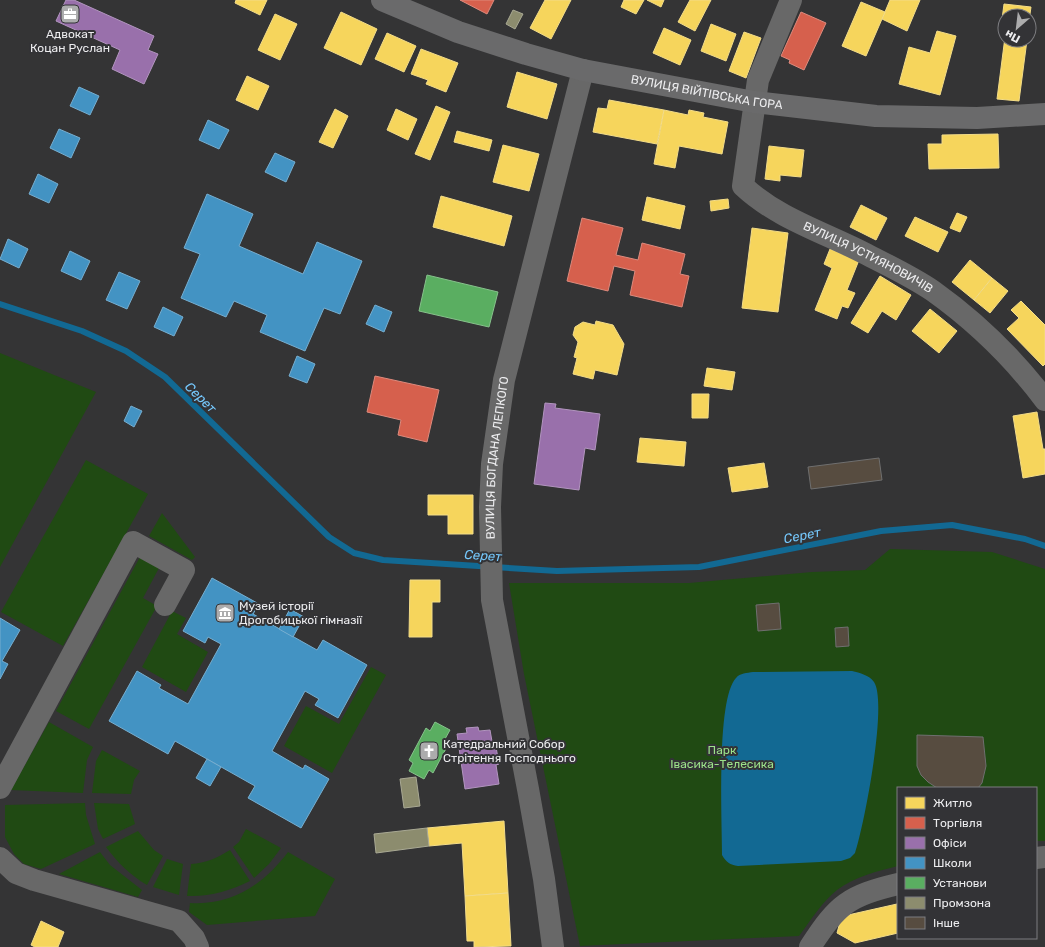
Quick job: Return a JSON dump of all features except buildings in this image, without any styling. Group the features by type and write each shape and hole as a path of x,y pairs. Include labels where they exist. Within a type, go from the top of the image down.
{"street":[{"name":"ВУЛИЦЯ ВІЙТІВСЬКА ГОРА","path":"382,0 478,39 583,70 754,102 876,116 977,118 1045,114"},
{"path":"754,102 758,80 791,0"},
{"name":"ВУЛИЦЯ БОГДАНА ЛЕПКОГО","path":"553,947 544,879 498,640 491,584 490,547 492,464 504,380 583,70"},
{"name":"ВУЛИЦЯ УСТИЯНОВИЧІВ","path":"754,102 743,186 758,200 773,210 863,253 932,291 977,327 1030,381 1045,400"},
{"path":"0,788 133,542 184,570 165,605"},
{"path":"0,858 16,873 34,880 179,921 194,938 198,947"},
{"path":"810,947 832,915 847,901 858,895 897,884"}],"green space":[{"path":"0,353 96,392 0,567"},
{"path":"86,460 148,494 63,646 1,612"},
{"path":"162,513 195,557 192,560 149,536"},
{"name":"Парк Івасика-Телесика","path":"890,549 992,552 1045,569 1045,841 1037,841 1037,787 897,787 897,866 874,872 844,885 837,890 822,906 799,936 580,946 524,674 509,583 689,583 812,572 865,570"},
{"path":"140,557 159,568 143,598 157,606 89,729 56,711"},
{"path":"172,611 186,618 177,634 208,652 186,692 142,667"},
{"path":"371,667 386,675 332,773 284,746 306,706 339,724"},
{"path":"49,722 93,747 87,760 83,793 11,790"},
{"path":"102,750 140,771 134,780 131,794 92,793 96,761"},
{"path":"85,803 86,815 95,844 41,869 24,864 14,854 5,837 5,805"},
{"path":"94,803 129,804 135,824 103,839 98,829"},
{"path":"246,829 281,848 269,864 254,878 233,847 239,842"},
{"path":"138,831 154,850 163,856 147,885 125,868 106,847"},
{"path":"230,850 250,881 219,893 187,896 191,864 211,860"},
{"path":"100,852 110,865 142,890 138,897 59,874"},
{"path":"288,852 335,879 315,916 207,925 189,912 190,903 220,901 246,891 258,883 279,864"},
{"path":"167,859 183,864 179,895 153,887"}],"water":[{"path":"852,671 867,676 872,680 878,694 877,738 869,793 855,853 850,858 841,861 738,866 728,863 722,855 721,790 723,734 725,710 730,690 736,678 742,674 753,672"}],"waterway":[{"name":"Серет","path":"0,304 82,331 126,351 165,377 329,537 354,553 383,560 557,571 699,567 881,531 952,525 1025,539 1045,546"}],"place":[{"name":"Адвокат Коцан Руслан","path":"70,14"},
{"name":"Музей історії Дрогобицької гімназії","path":"225,613"},
{"name":"Катедральний Собор Стрітення Господнього","path":"429,751"}]}
